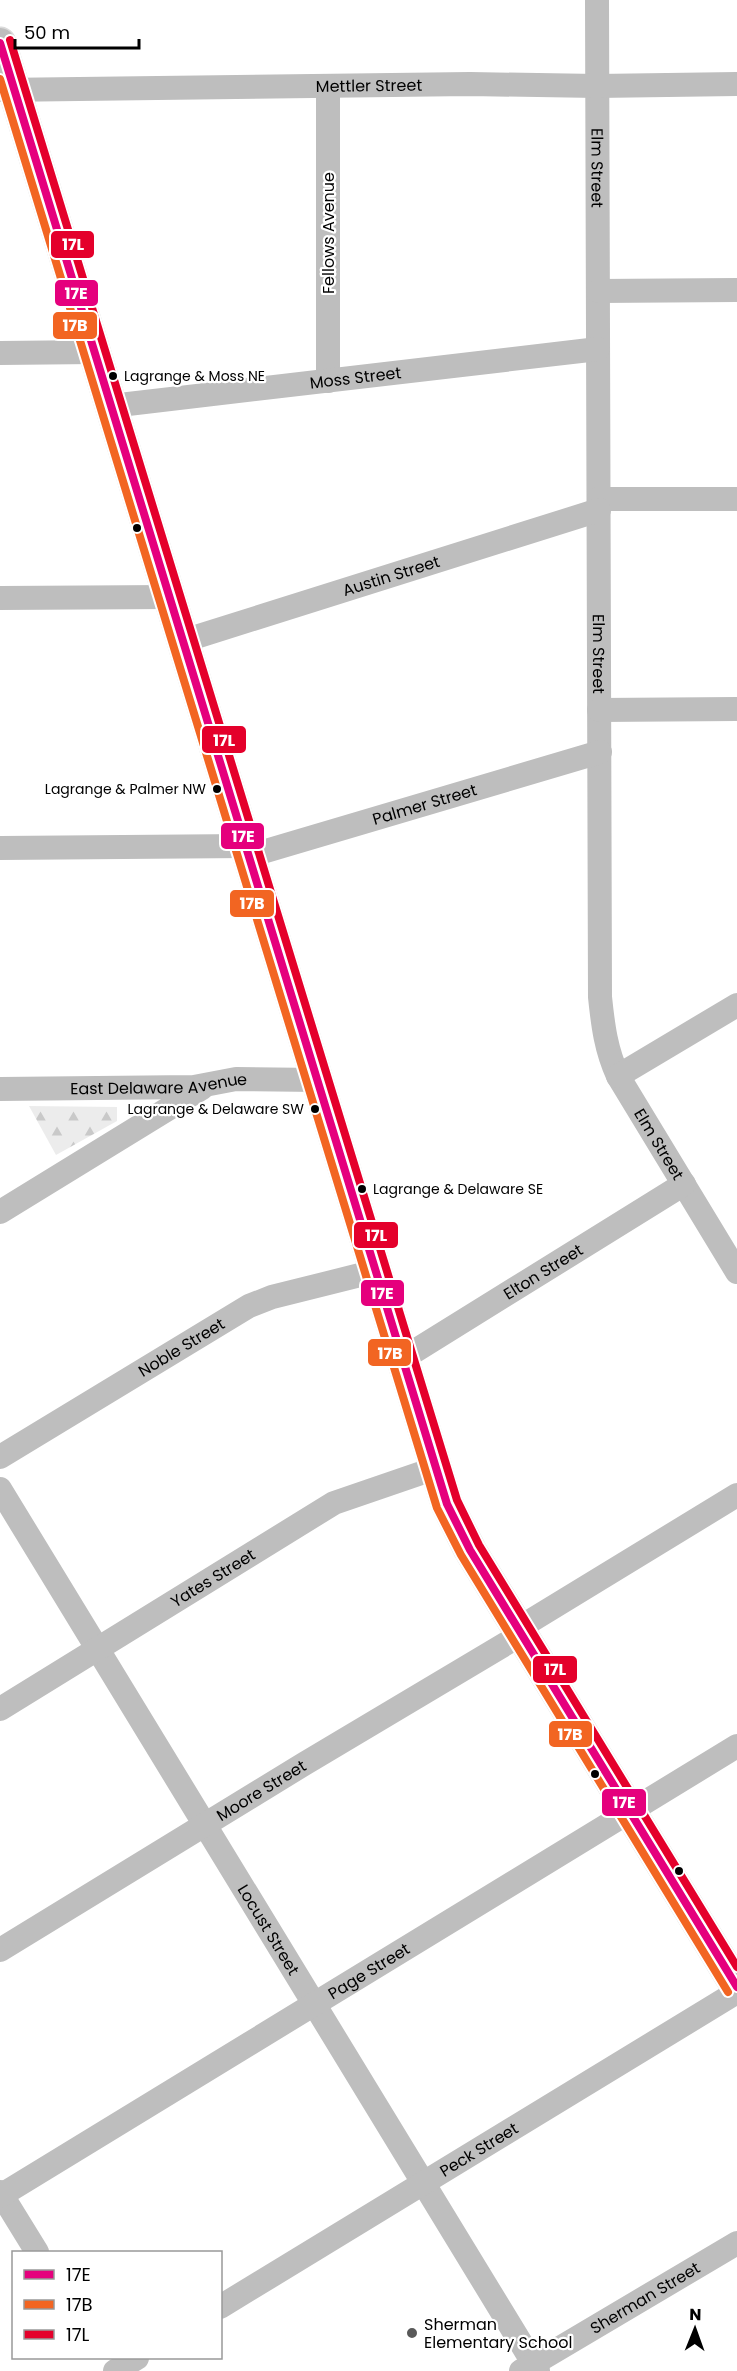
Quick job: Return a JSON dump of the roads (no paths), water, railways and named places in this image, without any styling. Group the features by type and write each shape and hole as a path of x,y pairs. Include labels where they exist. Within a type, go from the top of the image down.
{"main road":[{"path":"0,43 7,90 95,352 447,1504 461,1536 736,1986"}],"street":[{"name":"Elm Street","path":"597,0 600,997 606,1048 618,1076 735,1265"},
{"name":"Mettler Street","path":"7,90 470,84 597,86 737,84"},
{"name":"Fellows Avenue","path":"328,86 328,381"},
{"path":"598,291 737,290"},
{"name":"Moss Street","path":"111,406 598,349"},
{"path":"0,353 95,352"},
{"name":"Austin Street","path":"183,641 599,504 737,499"},
{"path":"0,598 169,597"},
{"path":"599,710 737,709"},
{"name":"Palmer Street","path":"0,848 248,851 600,752"},
{"path":"618,1076 737,1005"},
{"name":"East Delaware Avenue","path":"0,1089 206,1085 236,1079 318,1080"},
{"path":"0,1212 206,1085"},
{"name":"Elton Street","path":"402,1359 684,1184"},
{"name":"Noble Street","path":"0,1457 249,1306 272,1297 376,1271"},
{"name":"Yates Street","path":"0,1709 334,1503 436,1468"},
{"name":"Locust Street","path":"0,1489 423,2183 531,2368"},
{"name":"Moore Street","path":"0,1950 521,1631 737,1495"},
{"name":"Page Street","path":"1,2194 737,1746"},
{"name":"Peck Street","path":"222,2306 423,2183 736,1986"},
{"path":"1,2194 36,2251"},
{"name":"Sherman Street","path":"531,2368 737,2243"},
{"path":"115,2371 135,2359"}],"place":[{"name":"Lagrange & Moss NE","path":"113,376"},
{"name":"Lagrange & Palmer NW","path":"217,789"},
{"name":"Lagrange & Delaware SW","path":"315,1109"},
{"name":"Lagrange & Delaware SE","path":"362,1189"},
{"name":"Sherman Elementary School","path":"412,2333"}]}
